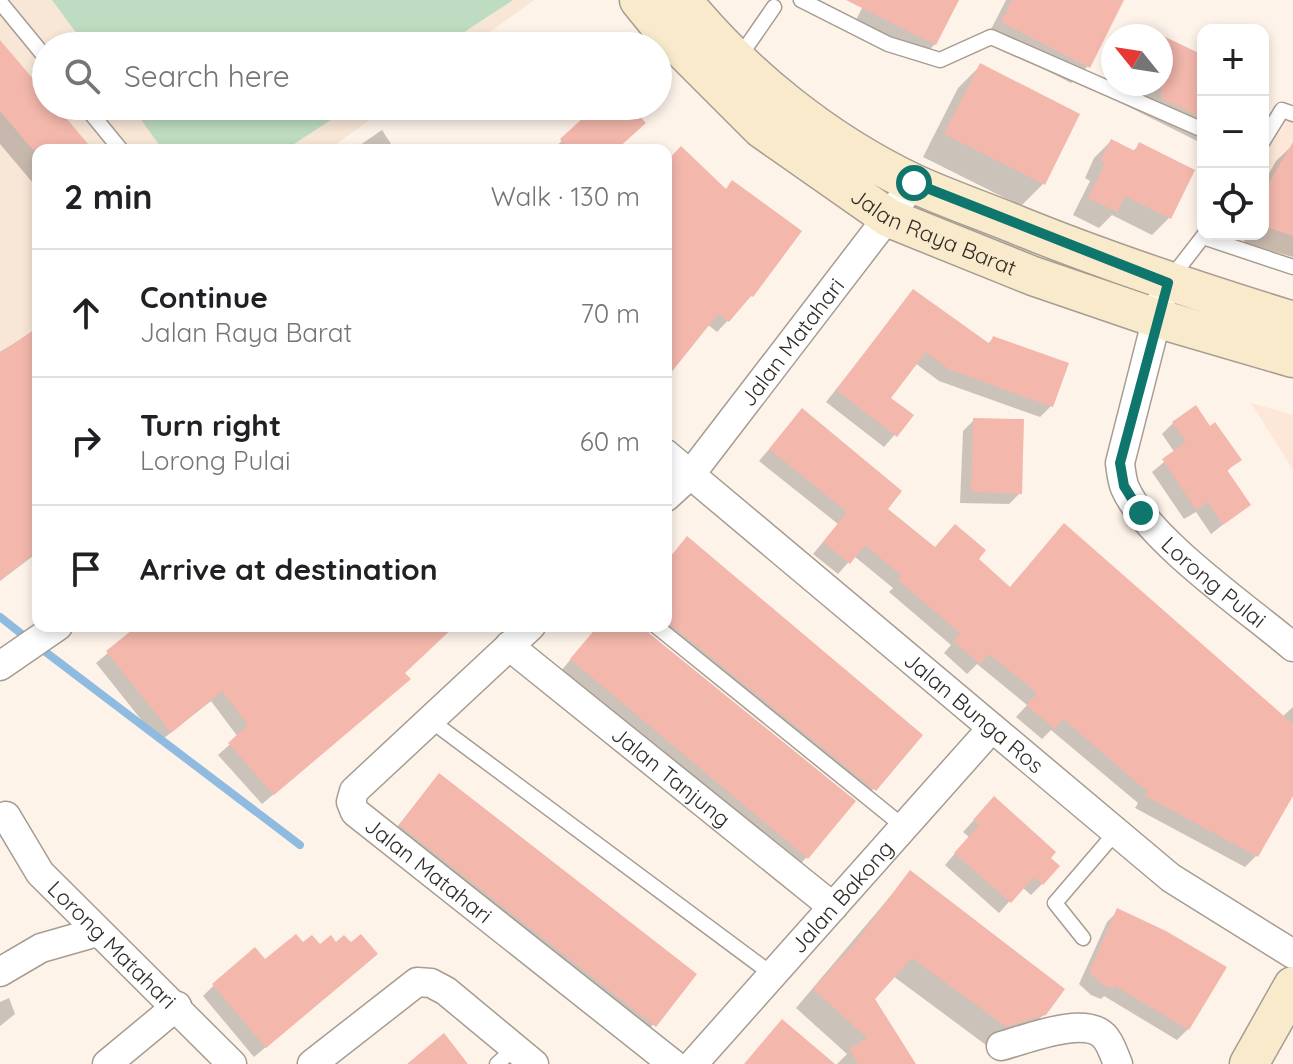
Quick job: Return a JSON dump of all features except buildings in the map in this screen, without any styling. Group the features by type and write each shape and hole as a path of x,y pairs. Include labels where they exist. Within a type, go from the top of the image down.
{"main road":[{"name":"Jalan Raya Barat","path":"639,0 727,72 914,183 1168,283 1290,352"},
{"name":"Jalan Raya Barat","path":"682,0 762,129 889,218 1033,276 1156,318 1290,352"},
{"path":"1249,1064 1293,986"}],"street":[{"name":"Jalan Matahari","path":"672,492 690,475 914,183"},
{"name":"Lorong Pulai","path":"1168,283 1156,318 1120,463 1124,486 1141,513 1182,554 1293,647"},
{"name":"Jalan Bunga Ros","path":"672,459 1171,878 1293,954"},
{"path":"11,658 49,632"},
{"name":"Jalan Matahari","path":"524,632 354,791 351,802 355,812 673,1064"},
{"name":"Jalan Tanjung","path":"509,646 833,907"},
{"name":"Jalan Bakong","path":"693,1064 991,729"},
{"name":"Lorong Matahari","path":"6,816 40,873 232,1064"},
{"path":"0,972 41,948 97,932"},
{"path":"312,1064 417,982 431,983 446,991 515,1059"},
{"path":"107,1064 177,1006"},
{"path":"1001,1046 1073,1027 1087,1027 1106,1038 1118,1064"}],"lane":[{"path":"801,0 888,44 940,60 991,37 1197,127"},
{"path":"0,2 32,41"},
{"path":"727,72 775,2"},
{"path":"1269,131 1282,110 1293,114"},
{"path":"96,120 116,144"},
{"path":"1168,283 1201,240"},
{"path":"1215,240 1293,267"},
{"path":"663,632 904,827"},
{"path":"430,720 773,975"},
{"path":"1083,938 1055,903 1116,832"}],"shaded area":[{"path":"0,0 534,0 490,32 32,32 32,120 370,120 336,144 32,144 32,445 0,467"},
{"path":"1283,119 1293,122 1293,261 1230,240 1269,240 1269,141"},
{"path":"1251,403 1293,415 1293,470"}],"green space":[{"path":"52,0 513,0 464,32 76,32"},
{"path":"141,120 331,120 294,144 159,144"}],"waterway":[{"path":"0,617 28,639"},
{"path":"39,647 300,845"}],"route":[{"path":"914,183 1168,283 1156,318 1120,463 1124,486 1141,513"}]}
